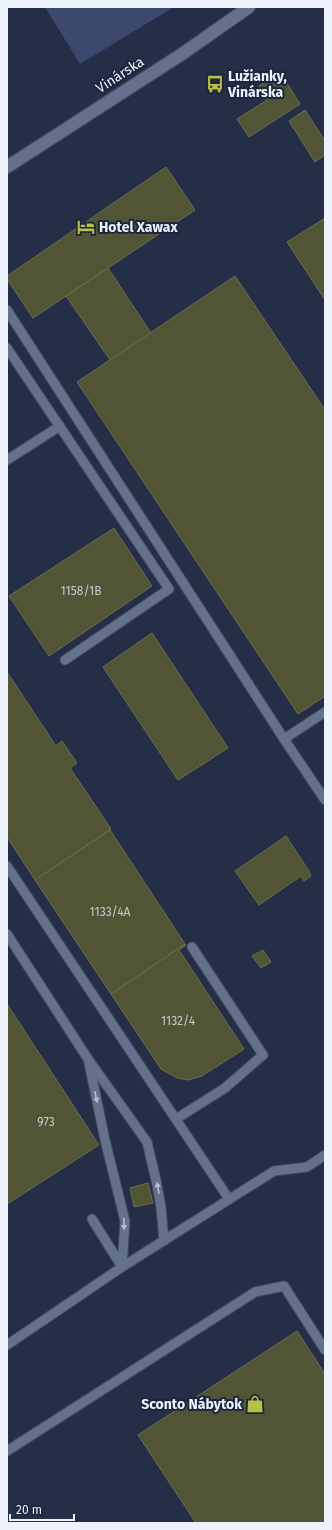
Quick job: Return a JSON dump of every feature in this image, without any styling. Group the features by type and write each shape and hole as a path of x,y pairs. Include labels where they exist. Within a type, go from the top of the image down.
{"street":[{"name":"Vinárska","path":"7,167 182,54 249,7"}],"lane":[{"path":"7,310 325,800"},
{"path":"7,348 170,589 65,660"},
{"path":"7,460 60,426"},
{"path":"284,739 325,712"},
{"path":"7,866 229,1199"},
{"path":"7,934 88,1059 147,1142 160,1201 164,1241"},
{"path":"176,1119 225,1088 263,1055 192,947"},
{"path":"88,1059 105,1140 125,1221 122,1267"},
{"path":"7,1345 122,1267 274,1170 307,1167 325,1155"},
{"path":"92,1218 122,1267"},
{"path":"7,1451 255,1292 284,1286 325,1350"}],"shaded area":[{"path":"45,7 174,7 80,64"}],"building":[{"path":"280,72 300,104 249,137 237,119 267,100 259,86"},
{"path":"305,110 325,141 325,155 315,162 289,121"},
{"path":"166,167 195,210 33,318 7,279 7,276"},
{"path":"325,218 325,300 287,242"},
{"path":"108,268 151,333 110,360 66,296"},
{"path":"235,276 325,410 325,696 298,714 77,382"},
{"path":"114,528 152,586 49,656 9,596"},
{"path":"152,633 228,748 178,780 103,667"},
{"path":"7,672 56,746 62,741 77,763 70,768 111,829 35,880 7,837"},
{"path":"110,830 185,944 111,994 35,880"},
{"path":"286,836 311,876 304,881 301,876 259,905 235,871"},
{"path":"185,944 186,945 179,950 244,1049 202,1076 188,1080 177,1078 161,1069 111,994"},
{"path":"263,950 271,962 261,968 252,956"},
{"path":"7,1004 99,1145 7,1204"},
{"path":"148,1183 153,1203 134,1207 130,1188"},
{"name":"Sconto Nábytok","path":"297,1331 325,1374 325,1523 196,1523 138,1435"}],"place":[{"name":"Lužianky, Vinárska","path":"215,84"},
{"name":"Hotel Xawax","path":"86,227"},
{"name":"Sconto Nábytok","path":"255,1404"}]}
